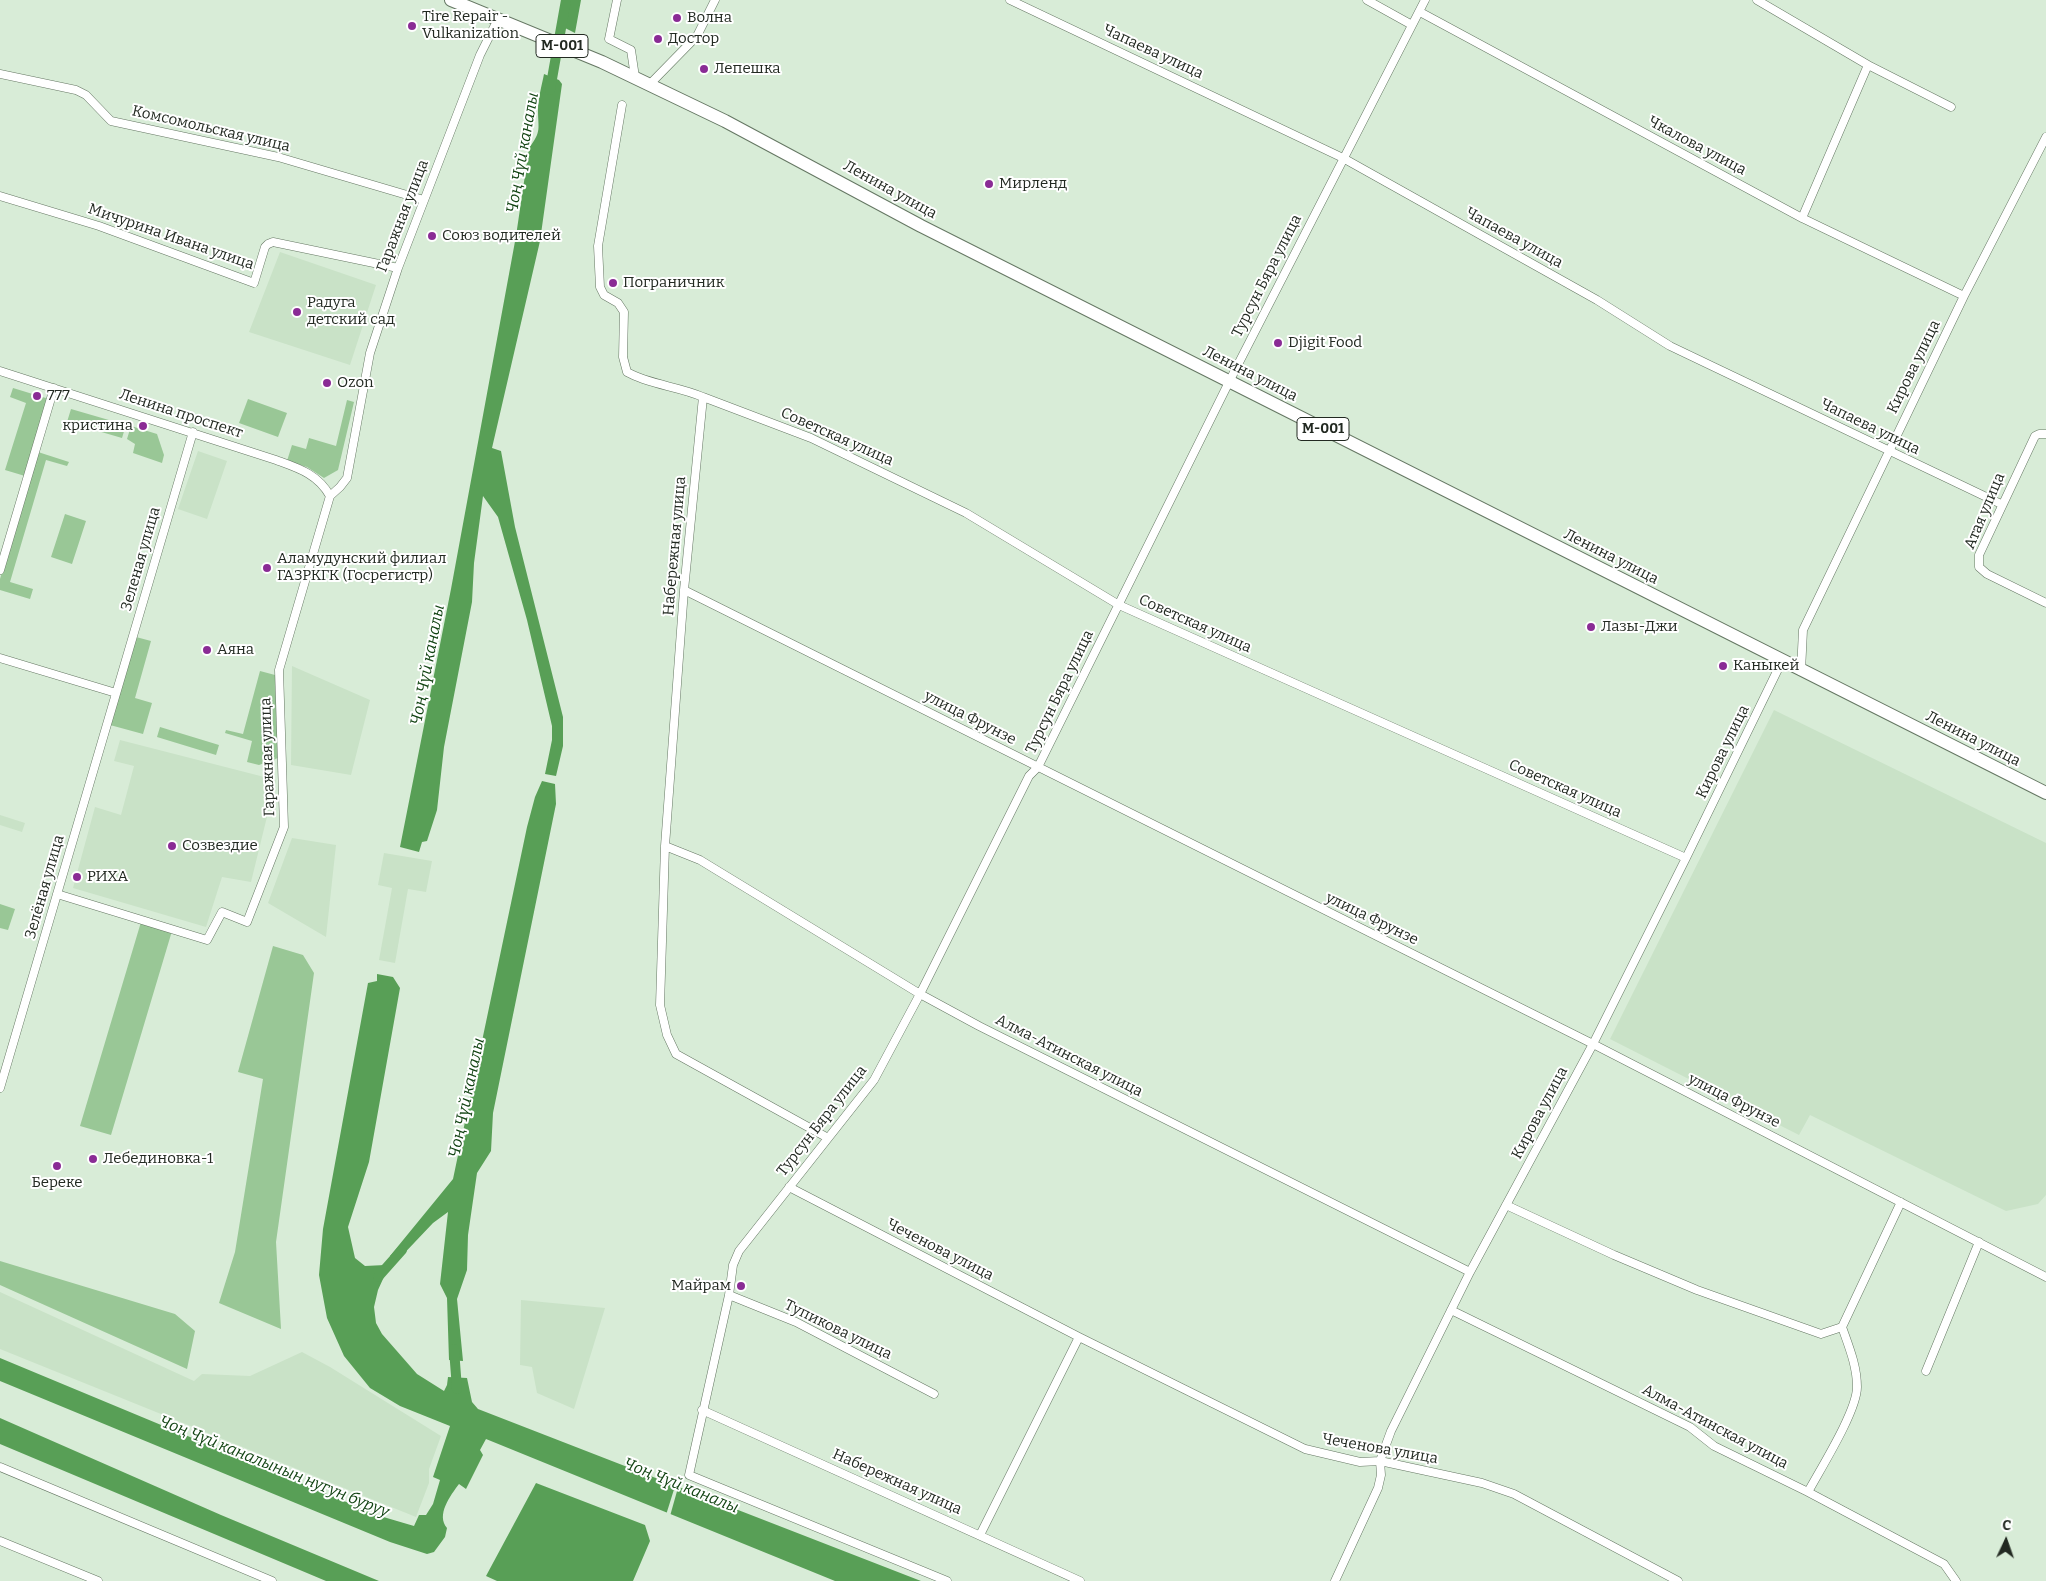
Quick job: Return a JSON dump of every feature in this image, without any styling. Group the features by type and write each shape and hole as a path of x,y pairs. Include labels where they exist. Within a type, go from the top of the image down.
{"main road":[{"name":"М-001","path":"451,0 498,19"},
{"name":"Ленина улица","path":"498,19 650,84 742,130 930,231 2046,793"}],"street":[{"path":"617,0 609,39 631,50 635,77"},
{"path":"650,84 697,36 715,0"},
{"name":"Чапаева улица","path":"1010,0 1343,158 1597,300 1670,346 2001,504"},
{"path":"1367,0 1412,26"},
{"name":"Турсун Бяра улица","path":"947,1581 688,1475 729,1295 733,1265 738,1251 874,1080 920,994 1028,776 1038,767 1229,382 1425,0"},
{"path":"1757,0 1868,65 1951,107"},
{"name":"Чкалова улица","path":"1420,12 1802,218 1964,296"},
{"name":"Гаражная улица","path":"57,894 207,940 222,912 247,922 284,827 279,670 330,496 347,478 370,353 398,268 480,55 498,19"},
{"path":"1802,218 1868,65"},
{"name":"Комсомольская улица","path":"0,74 76,90 86,96 111,121 278,157 424,200"},
{"path":"622,105 598,246 600,287 604,295 618,303 624,312 623,357 627,372 636,377 690,391 703,397"},
{"name":"Кирова улица","path":"1801,671 1803,630 1964,296 2046,137"},
{"name":"Мичурина Ивана улица","path":"0,196 99,226 254,283 264,247 273,242 398,268"},
{"name":"Ленина проспект","path":"0,371 193,432 305,471 320,481 330,496"},
{"path":"0,570 54,388"},
{"name":"Набережная улица","path":"703,397 684,590 665,846 660,1005 667,1035 676,1054 828,1138"},
{"name":"Советская улица","path":"703,397 811,438 966,512 1119,605 1686,858"},
{"name":"Зеленая улица","path":"116,693 193,432"},
{"name":"Атая улица","path":"2046,434 2035,436 1978,555 1979,567 1987,574 2046,603"},
{"name":"улица Фрунзе","path":"684,590 1593,1044 2046,1277"},
{"path":"0,658 116,693"},
{"name":"Кирова улица","path":"1335,1581 1378,1488 1381,1475 1380,1461 1391,1431 1470,1272 1593,1044 1782,661"},
{"name":"Зелёная улица","path":"0,1088 116,693"},
{"name":"Алма-Атинская улица","path":"665,846 700,860 920,994 988,1031 1470,1272"},
{"name":"Чеченова улица","path":"789,1187 1079,1337 1305,1449 1360,1462 1380,1461 1482,1484 1514,1494 1678,1581"},
{"path":"1808,1492 1851,1412 1857,1388 1854,1361 1842,1328 1901,1202"},
{"path":"1506,1204 1697,1290 1821,1334 1842,1328"},
{"path":"1926,1371 1979,1242"},
{"name":"Тупикова улица","path":"729,1295 796,1322 934,1394"},
{"name":"Алма-Атинская улица","path":"1451,1310 1690,1427 1714,1446 1808,1492 1944,1564 1956,1581"},
{"path":"980,1534 1079,1337"},
{"name":"Набережная улица","path":"702,1410 980,1534 1080,1581"},
{"path":"0,1467 272,1581"},
{"path":"0,1541 98,1581"}],"shaded area":[{"path":"563,0 581,0 575,33 559,25"},
{"path":"544,74 559,80 562,84 540,241 492,448 501,451 515,527 563,717 563,746 556,776 545,774 552,740 552,726 527,620 498,517 483,496 474,563 472,602 444,747 437,810 427,841 422,842 419,852 400,847 451,589 516,236 529,148 536,138 538,130 538,105"},
{"path":"280,252 376,285 350,365 249,332"},
{"path":"13,388 49,399 25,476 5,470 26,403 10,397"},
{"path":"248,399 287,413 278,437 239,423"},
{"path":"347,400 354,402 338,470 324,478 307,467 287,461 292,445 306,449 309,438 336,446"},
{"path":"71,409 126,425 122,438 67,422"},
{"path":"131,426 157,434 164,455 162,463 133,453 135,444 127,439"},
{"path":"198,451 227,461 207,519 178,509"},
{"path":"38,452 69,462 67,466 46,460 10,582 33,589 30,599 0,590 0,579"},
{"path":"65,514 86,521 72,564 51,557"},
{"path":"136,637 151,641 135,698 152,703 143,734 110,725"},
{"path":"292,666 370,700 351,775 291,765"},
{"path":"260,671 275,675 278,758 259,765 247,762 252,741 225,733 226,730 243,734"},
{"path":"1774,710 2046,843 2046,1195 2038,1204 2006,1211 1810,1115 1799,1135 1610,1039"},
{"path":"160,727 219,745 216,755 157,737"},
{"name":"Созвездие","path":"120,740 276,780 251,882 222,877 206,927 73,888 95,807 121,815 134,766 114,761"},
{"path":"542,781 555,784 556,804 493,1113 491,1151 477,1173 468,1235 467,1270 457,1299 463,1361 449,1360 447,1298 440,1284 448,1212 433,1223 396,1262 390,1256 453,1179 527,827 535,797"},
{"path":"0,815 25,823 22,832 0,825"},
{"path":"292,838 336,845 326,937 268,903"},
{"path":"384,853 432,861 426,892 408,889 395,963 379,960 392,888 378,885"},
{"path":"0,904 15,909 8,930 0,928"},
{"path":"141,922 172,931 111,1135 80,1126"},
{"path":"273,946 303,955 314,973 276,1242 281,1329 219,1303 235,1252 263,1079 238,1072"},
{"path":"377,974 393,977 400,988 369,1162 348,1227 355,1258 365,1266 385,1265 388,1268 378,1290 374,1307 376,1323 382,1334 417,1374 444,1391 448,1377 467,1378 472,1402 478,1409 921,1581 835,1581 486,1439 480,1450 483,1455 466,1489 459,1484 446,1506 443,1517 447,1528 445,1537 434,1552 427,1554 390,1542 0,1381 0,1358 380,1516 414,1526 419,1515 426,1515 433,1504 440,1480 433,1477 450,1426 400,1406 370,1388 344,1356 327,1318 319,1275 323,1229 368,983 377,981"},
{"path":"0,1261 175,1314 195,1331 187,1369 0,1285"},
{"path":"0,1292 194,1381 202,1374 250,1376 302,1352 330,1367 441,1436 429,1469 429,1483 416,1517 0,1349"},
{"path":"521,1300 605,1308 574,1409 537,1393 532,1367 520,1365"},
{"path":"0,1418 221,1515 379,1581 326,1581 0,1444"},
{"path":"536,1483 645,1525 650,1541 633,1581 497,1581 486,1576"}],"pier":[{"path":"676,1483 679,1484 670,1516 666,1515"}],"waterway":[{"name":"Чоң Чүй каналы","path":"550,90 566,0"},
{"path":"378,1277 402,1250"},
{"name":"Чоң Чүй каналы","path":"454,1349 457,1389"}],"place":[{"name":"Волна","path":"677,18"},
{"name":"Tire Repair - Vulkanization","path":"412,26"},
{"name":"Достор","path":"658,39"},
{"name":"Лепешка","path":"704,69"},
{"name":"Мирленд","path":"989,184"},
{"name":"Союз водителей","path":"432,236"},
{"name":"Пограничник","path":"613,283"},
{"name":"Радуга детский сад","path":"297,312"},
{"name":"Djigit Food","path":"1278,343"},
{"name":"Ozon","path":"327,383"},
{"name":"777","path":"37,396"},
{"name":"кристина","path":"143,426"},
{"name":"Аламудунский филиал ГАЗРКГК (Госрегистр)","path":"267,568"},
{"name":"Лазы-Джи","path":"1591,627"},
{"name":"Аяна","path":"207,650"},
{"name":"Каныкей","path":"1723,666"},
{"name":"Созвездие","path":"172,846"},
{"name":"РИХА","path":"77,877"},
{"name":"Лебединовка-1","path":"93,1159"},
{"name":"Береке","path":"57,1166"},
{"name":"Майрам","path":"741,1286"}],"water label":[{"name":"Чоң Чүй каналынын нугун буруу","path":"274,1467"}]}
